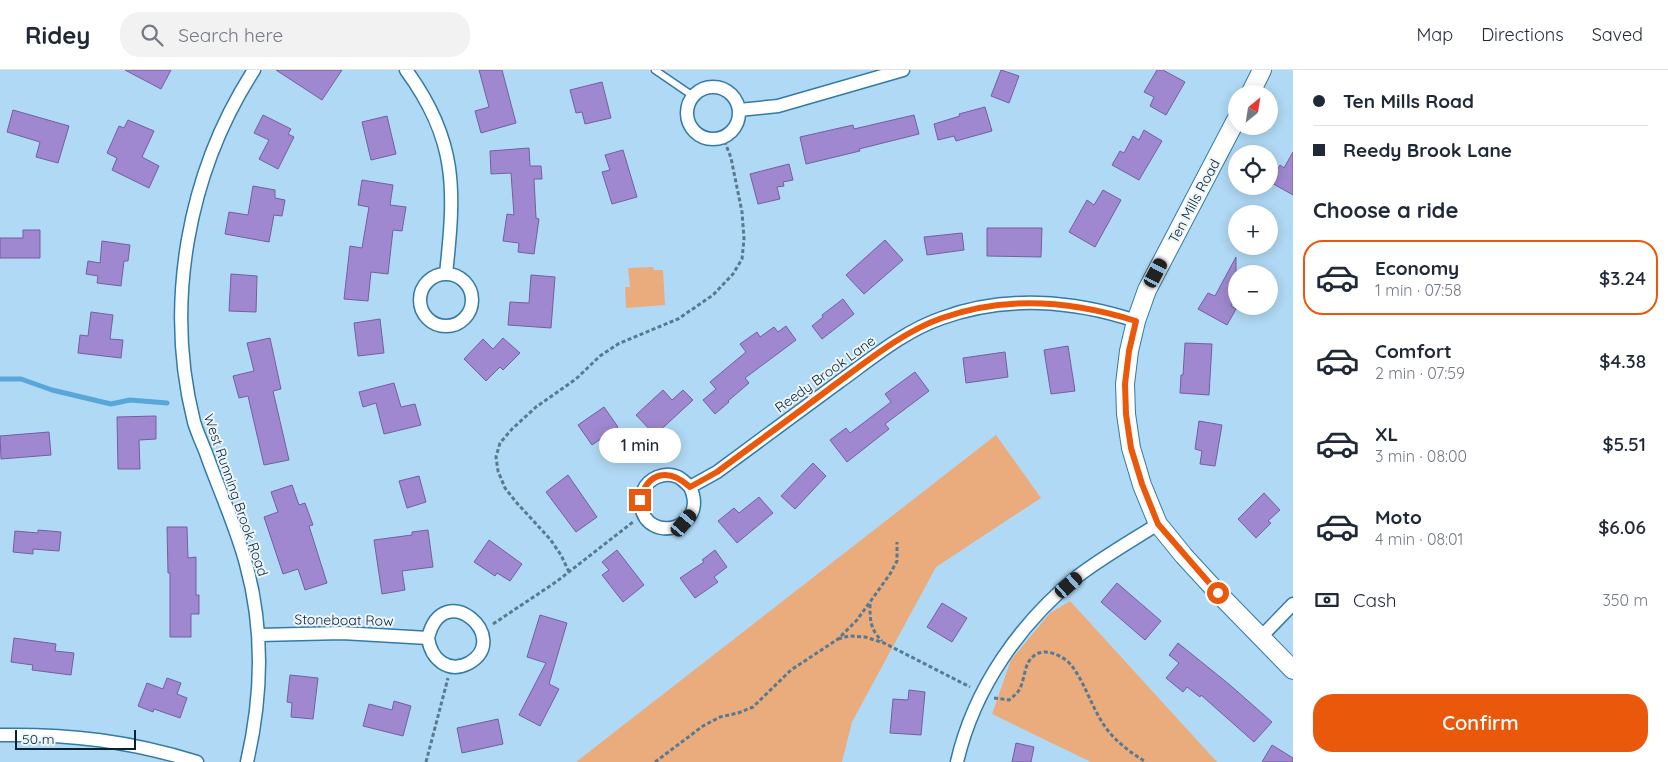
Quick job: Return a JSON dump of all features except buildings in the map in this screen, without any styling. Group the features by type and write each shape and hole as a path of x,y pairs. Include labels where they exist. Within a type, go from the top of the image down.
{"street":[{"name":"West Running Brook Road","path":"247,762 257,707 259,635 246,564 195,424 183,356 182,293 190,226 198,190 228,116 254,70"},
{"path":"406,70 419,88 435,117 446,145 452,199 446,274"},
{"path":"739,110 778,106 903,70"},
{"path":"1254,85 1262,70"},
{"path":"709,86 727,90 736,99 739,110 737,124 732,131 723,137 714,139 703,137 694,131 687,120 686,110 690,98 699,90 709,86"},
{"name":"Ten Mills Road","path":"1228,135 1147,290 1136,321 1129,351 1125,384 1126,414 1131,448 1142,484 1158,524 1218,593 1293,670"},
{"path":"446,274 462,279 469,287 473,296 469,314 463,321 447,326 430,320 420,305 420,296 428,281 436,276 446,274"},
{"name":"Reedy Brook Lane","path":"690,487 717,472 884,349 941,318 995,305 1019,303 1077,306 1108,312 1136,321"},
{"path":"669,474 679,477 690,487 695,503 692,514 684,523 676,528 657,527 644,515 640,500 643,490 651,480 669,474"},
{"path":"957,762 969,724 983,693 1002,658 1024,629 1048,603 1079,576 1158,524"},
{"path":"1261,637 1293,604"},
{"path":"459,612 468,615 476,621 482,631 483,642 477,656 471,662 464,665 451,666 442,663 434,656 429,646 428,638 430,628 443,614 459,612"},
{"name":"Stoneboat Row","path":"259,635 342,633 428,638"},
{"path":"1,735 45,734 89,738 161,751 196,762"}],"lane":[{"path":"655,70 693,96"}],"path":[{"path":"569,572 561,555 550,539 505,488 498,471 496,456 500,443 536,407 576,379 600,356 618,344 678,319 713,295 733,274 742,259 744,240 742,212 731,158 723,137"},
{"path":"482,631 569,572 644,515"},
{"path":"655,762 703,726 720,717 753,707 791,670 838,639 857,620 890,574 897,560 898,542"},
{"path":"870,603 870,618 874,633 884,643"},
{"path":"426,762 451,666"}],"shaded area":[{"path":"653,267 654,270 663,270 665,305 626,308 625,287 630,287 628,268"},
{"path":"996,435 1041,498 936,567 852,722 842,762 576,762"},
{"path":"1070,601 1217,762 1091,762 992,714 1011,660 1050,613"}],"waterway":[{"path":"0,379 21,379 52,390 111,404 130,400 167,403"}],"route":[{"path":"640,500 643,490 651,480 660,476 669,474 679,477 690,487 717,472 884,349 941,318 995,305 1019,303 1077,306 1108,312 1136,321 1129,351 1125,384 1126,414 1131,448 1142,484 1158,524 1218,593"}]}
